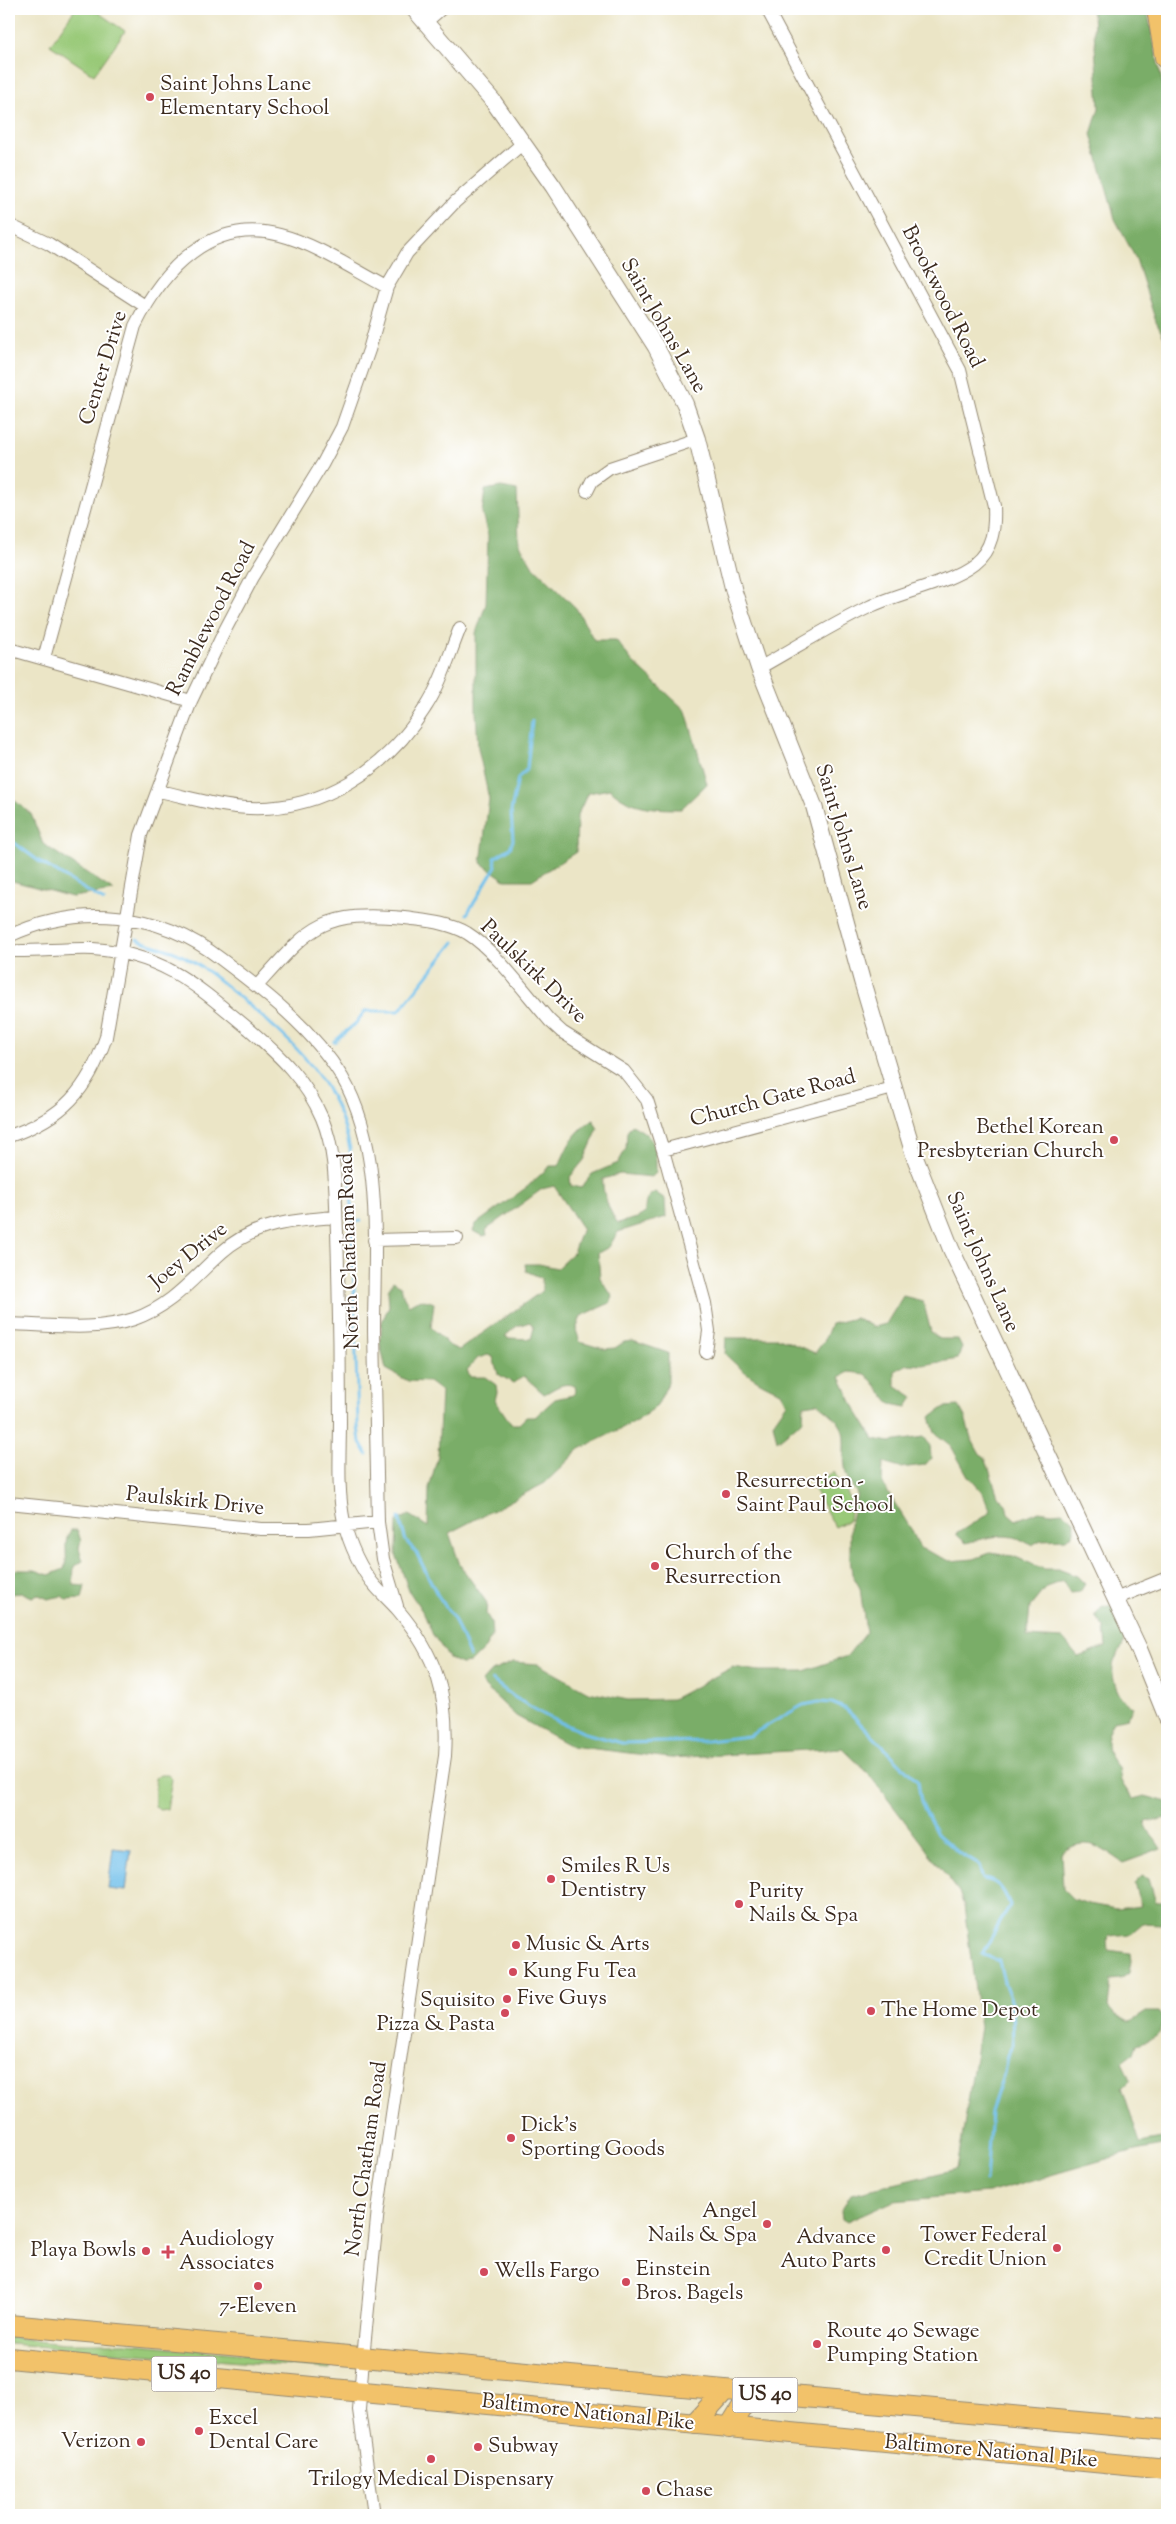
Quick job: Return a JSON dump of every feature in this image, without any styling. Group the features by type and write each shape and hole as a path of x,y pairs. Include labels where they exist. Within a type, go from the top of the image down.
{"highway":[{"path":"1159,9 1167,57"}],"main road":[{"name":"Baltimore National Pike","path":"9,2325 750,2394 1167,2430"},
{"name":"Baltimore National Pike","path":"9,2358 360,2390 729,2428 1167,2469"},
{"path":"694,2424 724,2391"},
{"path":"729,2428 750,2394"}],"street":[{"name":"Saint Johns Lane","path":"414,9 488,94 523,143 578,224 656,347 685,404 697,439 734,592 759,668 803,774 816,814 893,1088 914,1155 951,1249 1116,1599 1167,1718"},
{"path":"426,22 441,9"},
{"name":"Brookwood Road","path":"759,668 869,607 960,573 974,564 985,552 992,538 994,523 994,506 960,370 767,9"},
{"name":"Ramblewood Road","path":"9,1136 28,1130 51,1117 71,1102 86,1083 98,1061 106,1037 141,835 192,701 224,632 253,577 323,463 342,427 369,350 387,286 407,253 427,230 523,143"},
{"path":"9,225 50,244 145,306"},
{"name":"Center Drive","path":"44,658 135,326 145,306 186,256 217,237 237,232 259,231 280,235 300,242 387,286"},
{"path":"587,491 592,481 610,468 697,439"},
{"path":"159,791 248,808 273,807 300,802 325,795 346,785 370,770 411,730 437,686 460,628"},
{"path":"9,649 192,701"},
{"name":"Paulskirk Drive","path":"257,986 298,941 313,930 332,921 354,916 434,921 467,933 483,945 562,1032 624,1071 647,1100 663,1150 705,1303 709,1330 706,1352"},
{"name":"North Chatham Road","path":"9,936 31,927 72,917 126,917 177,931 196,941 257,986 326,1054 342,1077 364,1129 368,1154 374,1240 378,1522 383,1559 398,1611"},
{"name":"North Chatham Road","path":"9,951 70,949 121,954 149,961 186,978 275,1052 296,1073 322,1117 334,1160 340,1318 340,1481 344,1525 359,1561 374,1585 398,1611 420,1643 440,1681 445,1700 447,1730 443,1772 378,2209 362,2358 358,2410 374,2515"},
{"name":"Church Gate Road","path":"663,1150 893,1088"},
{"name":"Joey Drive","path":"9,1324 110,1325 134,1318 157,1308 179,1294 222,1252 255,1231 285,1222 336,1217"},
{"path":"374,1240 458,1238"},
{"name":"Paulskirk Drive","path":"9,1503 261,1529 286,1530 378,1522"},
{"path":"1116,1599 1167,1578"}],"green space":[{"path":"75,9 93,9 125,31 94,75 50,45"},
{"path":"1089,9 1147,9 1167,106 1167,343 1156,322 1136,259 1115,219 1091,134 1099,108 1093,15"},
{"path":"501,487 517,490 519,543 532,565 576,608 594,640 616,640 632,661 686,711 707,784 681,809 652,808 634,804 610,789 588,793 577,816 576,852 532,880 505,880 481,863 489,799 478,748 476,711 476,633 486,604 488,536 482,513 485,490"},
{"path":"9,796 31,814 43,844 114,891 72,897 9,880"},
{"path":"593,1120 598,1129 584,1160 570,1177 571,1186 581,1188 592,1174 618,1163 626,1149 627,1132 632,1125 651,1139 656,1156 656,1173 652,1177 620,1174 603,1179 603,1189 607,1202 618,1223 637,1218 645,1213 647,1200 655,1192 665,1199 666,1217 618,1232 609,1247 598,1253 600,1278 613,1297 610,1303 581,1316 576,1330 580,1342 604,1349 615,1348 624,1342 633,1341 668,1353 668,1383 657,1406 638,1420 580,1449 545,1483 449,1533 460,1565 487,1603 486,1614 491,1622 492,1636 485,1648 470,1663 461,1664 450,1659 433,1635 424,1614 409,1591 396,1554 397,1521 409,1515 428,1527 429,1488 438,1456 441,1391 429,1382 408,1381 386,1369 380,1344 382,1322 389,1306 388,1291 393,1281 401,1286 404,1298 409,1305 421,1300 434,1303 431,1327 450,1346 459,1350 542,1291 542,1278 526,1271 525,1264 539,1264 557,1268 573,1253 582,1228 554,1186 542,1189 486,1230 487,1235 482,1236 473,1231 476,1224 527,1187 550,1166 559,1166 572,1140 586,1124","holes":["530,1322 534,1328 531,1339 509,1338 505,1336 517,1326","488,1355 493,1357 498,1374 513,1383 524,1376 544,1394 566,1384 575,1386 576,1391 573,1395 555,1399 535,1417 526,1417 519,1424 511,1424 495,1400 496,1385 485,1377 470,1377 467,1370 478,1358"]},
{"path":"903,1296 923,1301 931,1332 939,1339 958,1339 962,1347 958,1359 923,1365 908,1364 895,1371 895,1385 913,1397 907,1407 891,1404 866,1374 849,1372 840,1377 856,1410 874,1439 890,1442 924,1437 930,1445 931,1458 925,1465 900,1468 883,1463 882,1483 911,1529 920,1548 950,1561 974,1559 990,1553 1013,1556 1044,1569 1058,1569 1077,1576 1085,1584 1080,1592 1070,1593 1063,1581 1046,1587 1030,1607 1027,1637 1063,1639 1078,1657 1106,1647 1104,1628 1095,1616 1103,1606 1116,1608 1121,1623 1124,1642 1114,1663 1113,1678 1120,1696 1128,1705 1133,1707 1127,1718 1114,1721 1108,1734 1107,1746 1110,1757 1119,1768 1121,1782 1133,1799 1145,1796 1167,1802 1167,1818 1145,1822 1162,1849 1123,1863 1093,1845 1078,1845 1070,1848 1061,1853 1063,1889 1073,1899 1089,1904 1116,1909 1141,1906 1134,1884 1142,1876 1149,1879 1156,1903 1165,1901 1166,1917 1161,1924 1143,1923 1130,1934 1110,1936 1107,1941 1108,1950 1130,1953 1131,1961 1129,1973 1121,1979 1111,1980 1108,2007 1116,2016 1131,2022 1146,2012 1158,2012 1163,2018 1163,2024 1159,2033 1152,2039 1137,2044 1134,2053 1122,2062 1130,2079 1122,2087 1140,2143 1167,2138 1167,2145 1131,2152 988,2193 894,2201 847,2222 842,2219 841,2210 851,2194 957,2169 980,2027 964,1906 959,1892 867,1772 842,1748 670,1758 571,1746 516,1716 481,1683 492,1671 513,1662 538,1664 588,1692 628,1700 672,1699 733,1667 759,1671 804,1671 847,1656 866,1632 860,1588 852,1574 850,1558 850,1524 857,1494 846,1473 844,1434 837,1420 817,1403 804,1405 803,1420 777,1441 773,1423 787,1403 781,1392 751,1376 725,1354 726,1338 779,1338 815,1353 824,1341 831,1324 855,1318 874,1327 886,1324"},
{"path":"959,1406 965,1417 971,1438 979,1453 985,1457 998,1496 1006,1504 1008,1513 1016,1520 1039,1511 1062,1512 1074,1521 1074,1532 1066,1539 1041,1540 1032,1545 1016,1538 1002,1536 966,1543 956,1534 991,1512 982,1492 968,1476 951,1446 935,1433 930,1417 945,1407"},
{"path":"834,1472 851,1502 849,1520 835,1527 811,1484"},
{"path":"71,1530 77,1530 81,1541 79,1548 83,1561 74,1566 73,1585 85,1586 82,1599 66,1600 62,1596 48,1599 39,1595 32,1597 23,1593 9,1594 9,1571 11,1570 35,1570 49,1575 64,1569 66,1564 66,1544"},
{"path":"160,1775 168,1775 172,1779 167,1809 159,1810 155,1806 155,1778"},
{"path":"9,2337 64,2343 127,2343 331,2362 330,2369 9,2344"}],"water":[{"path":"113,1848 131,1850 126,1891 108,1889"}],"waterway":[{"path":"467,914 496,866 494,858 510,848 513,840 511,811 518,778 527,769 532,721"},
{"path":"9,839 40,862 104,901"},
{"path":"137,939 183,956 207,971 230,989 297,1049 324,1083 335,1103 344,1125 350,1149 358,1426 360,1442 367,1454"},
{"path":"334,1042 356,1023 365,1011 399,1011 454,942"},
{"path":"350,1217 354,1222 361,1221"},
{"path":"399,1518 406,1541 416,1552 437,1594 454,1619 470,1657"},
{"path":"492,1680 514,1697 548,1717 585,1733 622,1743 707,1741 749,1736 803,1705 819,1702 832,1703 846,1709 857,1720 918,1782 921,1802 937,1834 959,1853 979,1865 983,1879 997,1884 1010,1905 982,1954 999,1961 1012,2003 1013,2045 1007,2055 1004,2073 991,2111 986,2181"}],"place":[{"name":"Saint Johns Lane Elementary School","path":"150,97"},
{"name":"Bethel Korean Presbyterian Church","path":"1114,1140"},
{"name":"Resurrection - Saint Paul School","path":"726,1494"},
{"name":"Church of the Resurrection","path":"655,1566"},
{"name":"Smiles R Us Dentistry","path":"551,1879"},
{"name":"Purity Nails & Spa","path":"739,1904"},
{"name":"Music & Arts","path":"516,1945"},
{"name":"Kung Fu Tea","path":"513,1972"},
{"name":"Five Guys","path":"507,1999"},
{"name":"The Home Depot","path":"871,2011"},
{"name":"Squisito Pizza & Pasta","path":"505,2013"},
{"name":"Dick's Sporting Goods","path":"511,2138"},
{"name":"Angel Nails & Spa","path":"767,2224"},
{"name":"Tower Federal Credit Union","path":"1057,2248"},
{"name":"Advance Auto Parts","path":"886,2250"},
{"name":"Playa Bowls","path":"146,2251"},
{"name":"Audiology Associates","path":"168,2252"},
{"name":"Wells Fargo","path":"484,2272"},
{"name":"Einstein Bros. Bagels","path":"626,2282"},
{"name":"7-Eleven","path":"258,2286"},
{"name":"Route 40 Sewage Pumping Station","path":"817,2344"},
{"name":"Excel Dental Care","path":"199,2431"},
{"name":"Verizon","path":"141,2442"},
{"name":"Subway","path":"478,2447"},
{"name":"Trilogy Medical Dispensary","path":"431,2459"},
{"name":"Chase","path":"646,2491"}]}
